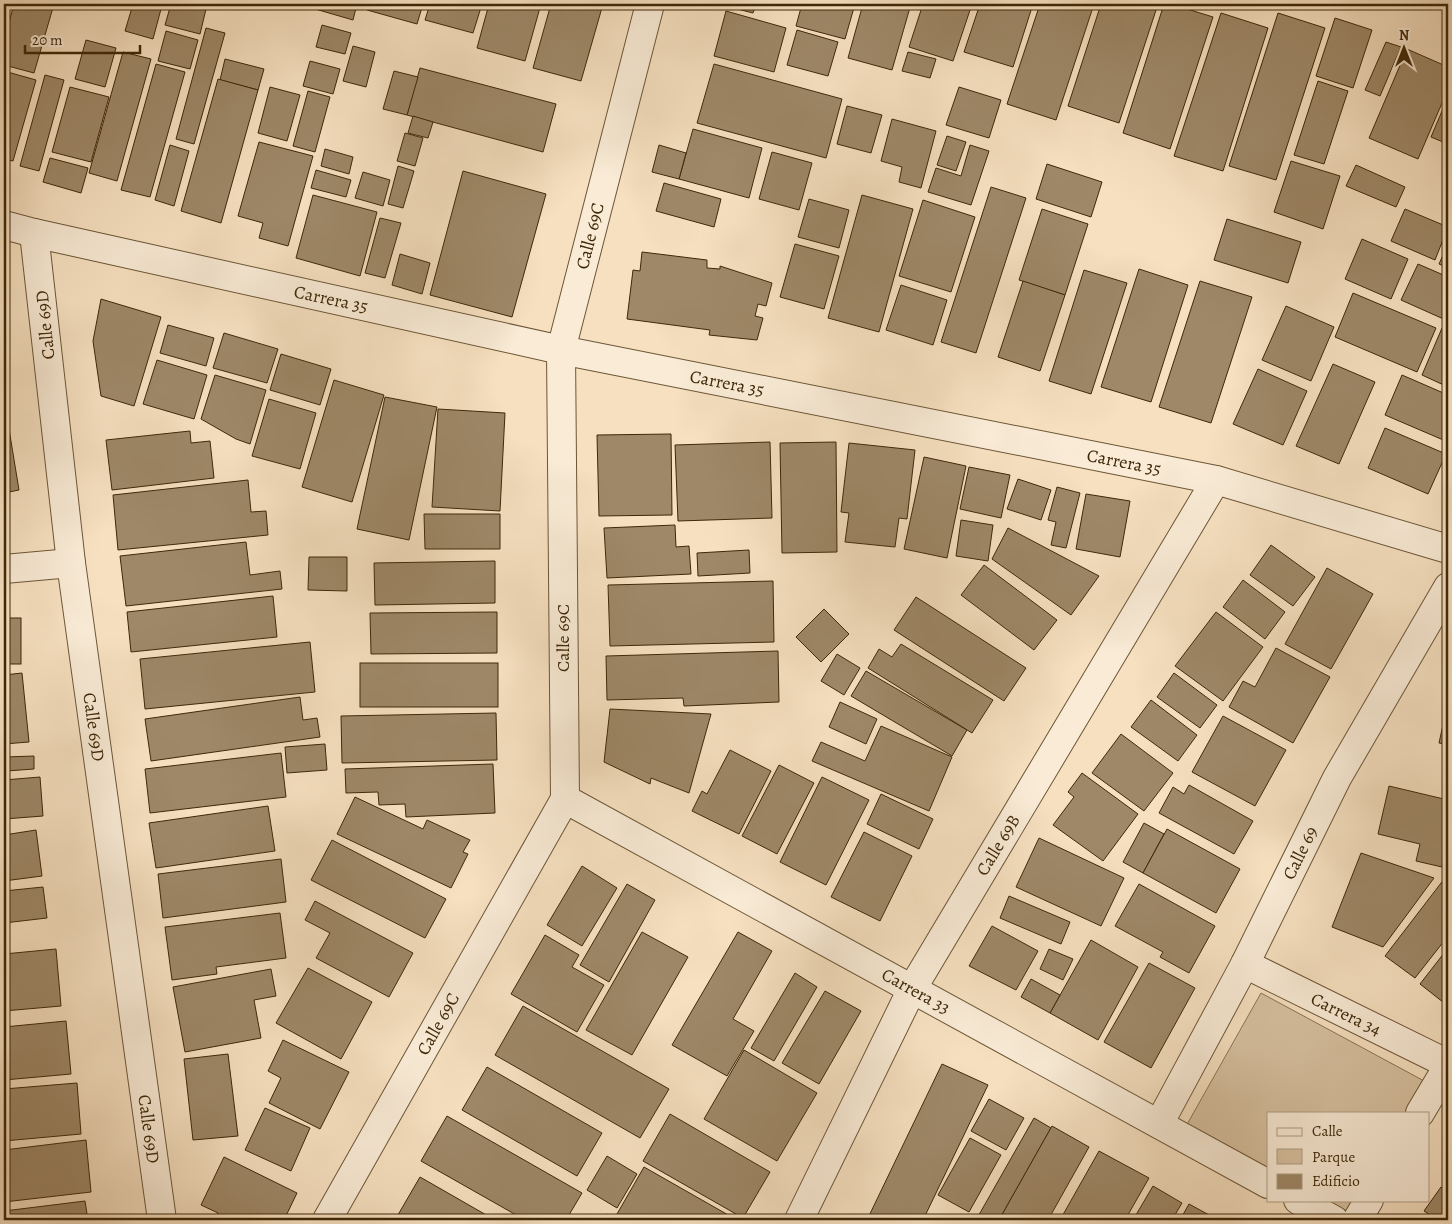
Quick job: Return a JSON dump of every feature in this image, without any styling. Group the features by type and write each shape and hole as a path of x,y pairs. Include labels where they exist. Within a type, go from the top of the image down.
{"street":[{"name":"Calle 69C","path":"327,1220 565,799 561,350 650,4"},
{"name":"Carrera 35","path":"4,225 561,350 1216,480 1448,549"},
{"name":"Calle 69D","path":"34,233 71,562 162,1220"},
{"name":"Calle 69B","path":"799,1220 912,989 1216,480"},
{"path":"4,569 71,562"},
{"name":"Calle 69","path":"1159,1124 1244,964 1337,778 1448,587"},
{"name":"Carrera 33","path":"565,799 1267,1183"},
{"name":"Carrera 34","path":"1244,964 1448,1065"},
{"path":"1421,1112 1448,1065"},
{"path":"1302,1202 1334,1220"},
{"path":"1357,1220 1368,1202"}],"green space":[{"path":"1261,993 1426,1082 1408,1112 1267,1112 1267,1169 1185,1128"},
{"path":"1331,1202 1352,1202 1347,1211"}],"building":[{"path":"14,4 54,4 34,73 4,65 4,41"},
{"path":"133,4 143,4 161,9 153,39 125,31"},
{"path":"171,4 207,5 200,34 165,25"},
{"path":"211,4 228,4 227,8"},
{"path":"298,4 357,4 353,20"},
{"path":"369,4 423,4 417,24 367,10"},
{"path":"430,4 482,4 473,33 425,20"},
{"path":"489,4 541,4 525,61 477,48"},
{"path":"551,4 603,4 581,81 533,68"},
{"path":"718,4 756,4 753,13"},
{"path":"802,4 855,4 845,39 796,26"},
{"path":"863,4 911,4 892,70 848,58"},
{"path":"923,4 972,4 953,61 909,47"},
{"path":"980,4 1033,4 1013,67 964,52"},
{"path":"1040,4 1094,4 1056,120 1007,104"},
{"path":"1101,4 1158,4 1119,123 1068,106"},
{"path":"1164,4 1171,4 1213,17 1170,149 1123,133"},
{"path":"726,11 786,28 774,72 714,56"},
{"path":"1221,13 1268,28 1223,171 1174,156"},
{"path":"1278,13 1325,28 1276,180 1229,166"},
{"path":"1335,18 1372,30 1353,88 1316,76"},
{"path":"322,25 351,33 345,54 316,47"},
{"path":"206,28 225,33 194,144 176,139"},
{"path":"797,30 838,42 828,76 787,65"},
{"path":"166,31 198,40 190,69 158,61"},
{"path":"86,40 116,48 105,87 75,79"},
{"path":"1386,42 1401,47 1380,96 1365,90"},
{"path":"353,46 375,52 366,87 343,81"},
{"path":"1407,49 1448,67 1448,89 1418,159 1369,138"},
{"path":"123,52 151,59 117,181 89,173"},
{"path":"908,52 936,59 930,78 902,71"},
{"path":"225,59 264,69 258,90 220,80"},
{"path":"310,61 340,69 333,94 303,86"},
{"path":"156,64 185,72 150,197 121,190"},
{"path":"714,64 842,99 826,158 697,123"},
{"path":"420,68 556,104 543,152 407,115"},
{"path":"4,71 36,80 13,161 4,159"},
{"path":"394,71 418,77 407,115 383,109"},
{"path":"45,75 64,80 39,171 20,166"},
{"path":"218,79 258,90 221,223 181,211"},
{"path":"1318,81 1348,91 1324,164 1294,155"},
{"path":"70,87 109,97 91,162 52,152"},
{"path":"270,87 300,95 287,141 258,133"},
{"path":"959,87 1001,100 989,138 946,125"},
{"path":"308,91 330,97 315,152 293,146"},
{"path":"1448,97 1448,144 1431,137"},
{"path":"847,106 882,115 871,153 837,144"},
{"path":"413,116 433,122 428,138 408,133"},
{"path":"892,119 936,131 921,188 899,182 902,167 881,161"},
{"path":"693,129 762,148 749,198 679,179"},
{"path":"405,133 423,138 415,166 397,161"},
{"path":"947,136 966,142 956,171 937,165"},
{"path":"259,142 313,156 288,246 259,238 263,223 238,216"},
{"path":"170,145 189,151 174,206 155,200"},
{"path":"659,145 686,153 679,179 652,172"},
{"path":"970,145 989,151 971,205 928,192 936,168 961,176"},
{"path":"325,149 353,157 349,174 321,166"},
{"path":"772,152 812,163 799,210 759,199"},
{"path":"50,158 88,168 81,193 43,182"},
{"path":"1291,161 1340,176 1323,229 1274,212"},
{"path":"1047,164 1102,182 1091,217 1036,199"},
{"path":"1356,165 1405,187 1396,207 1346,186"},
{"path":"398,166 414,171 403,208 388,204"},
{"path":"316,170 351,180 346,197 311,188"},
{"path":"463,171 546,194 512,317 430,295"},
{"path":"363,172 390,180 383,206 355,198"},
{"path":"664,183 721,199 714,227 656,211"},
{"path":"991,187 1026,198 976,353 941,342"},
{"path":"313,195 377,212 360,276 296,258"},
{"path":"862,195 913,209 879,332 828,318"},
{"path":"809,199 849,210 839,248 798,237"},
{"path":"923,200 975,217 951,292 899,276"},
{"path":"1042,209 1088,224 1065,295 1019,280"},
{"path":"1405,209 1448,227 1435,260 1391,241"},
{"path":"380,218 401,223 385,278 365,273"},
{"path":"1227,219 1301,242 1288,283 1214,260"},
{"path":"1362,239 1408,259 1391,299 1345,279"},
{"path":"795,244 839,256 824,309 780,297"},
{"path":"1448,244 1448,268 1439,264"},
{"path":"642,252 707,260 707,268 720,269 720,266 772,283 766,306 758,304 755,316 763,318 757,340 709,335 710,330 627,319 633,270 640,271"},
{"path":"400,254 430,263 422,294 392,285"},
{"path":"1418,264 1448,277 1448,321 1401,300"},
{"path":"1139,269 1188,285 1151,402 1101,387"},
{"path":"1084,270 1127,283 1091,394 1049,381"},
{"path":"1023,281 1065,295 1040,371 998,357"},
{"path":"1200,281 1252,297 1211,423 1159,407"},
{"path":"901,285 947,300 933,345 886,330"},
{"path":"1353,293 1436,328 1417,372 1335,337"},
{"path":"101,299 161,317 134,406 101,396 93,341"},
{"path":"1286,306 1334,327 1311,381 1262,360"},
{"path":"168,325 214,338 206,366 160,353"},
{"path":"1442,328 1448,330 1448,387 1422,375"},
{"path":"224,333 278,349 267,383 213,368"},
{"path":"281,354 331,369 320,405 270,390"},
{"path":"157,360 207,375 194,419 143,404"},
{"path":"1333,364 1375,382 1339,464 1296,446"},
{"path":"1258,369 1307,391 1283,445 1233,424"},
{"path":"215,375 266,390 250,444 236,439 201,419"},
{"path":"1402,375 1448,395 1448,442 1385,415"},
{"path":"334,380 384,395 352,502 302,487"},
{"path":"385,397 437,407 409,540 357,529"},
{"path":"269,399 316,413 300,469 252,456"},
{"path":"438,409 505,413 500,511 432,507"},
{"path":"1385,428 1446,454 1428,494 1368,468"},
{"path":"9,429 19,490 4,493 4,430"},
{"path":"190,431 191,443 210,441 214,478 112,490 106,440"},
{"path":"671,434 672,515 599,516 597,435"},
{"path":"770,442 772,518 678,521 675,445"},
{"path":"836,442 837,552 782,553 780,443"},
{"path":"849,443 915,450 907,519 899,518 895,547 845,542 849,513 841,512"},
{"path":"924,457 966,466 947,558 904,549"},
{"path":"969,467 1010,475 1001,518 960,509"},
{"path":"1018,479 1051,490 1041,520 1007,509"},
{"path":"248,480 251,512 266,511 268,535 118,550 113,495"},
{"path":"1057,487 1080,493 1066,548 1051,545 1056,522 1048,520"},
{"path":"1086,494 1130,501 1120,557 1076,549"},
{"path":"424,514 500,514 500,549 425,549"},
{"path":"961,520 993,525 988,561 956,556"},
{"path":"675,525 676,547 689,546 691,574 607,578 604,528"},
{"path":"1008,528 1099,576 1071,615 992,559"},
{"path":"246,542 250,575 280,571 282,589 126,606 120,556"},
{"path":"1271,545 1315,577 1293,606 1250,575"},
{"path":"749,550 750,573 698,576 697,553"},
{"path":"309,557 347,557 347,591 308,590"},
{"path":"495,561 495,603 375,605 374,563"},
{"path":"984,565 1057,620 1034,650 961,595"},
{"path":"1327,568 1373,594 1331,669 1285,644"},
{"path":"1243,580 1285,612 1265,639 1223,607"},
{"path":"773,581 774,642 610,646 608,585"},
{"path":"273,596 277,637 131,652 127,612"},
{"path":"916,597 1026,668 1004,701 894,630"},
{"path":"824,609 849,634 821,662 796,637"},
{"path":"497,612 497,653 371,654 370,613"},
{"path":"1216,612 1263,647 1223,701 1175,666"},
{"path":"4,618 21,618 21,664 4,664"},
{"path":"310,642 315,692 145,709 140,659"},
{"path":"901,644 993,700 972,733 868,668 879,649 892,657"},
{"path":"1276,648 1330,677 1293,743 1229,707 1243,681 1255,687"},
{"path":"778,651 779,702 684,706 683,698 607,700 606,656"},
{"path":"837,654 860,668 844,695 821,681"},
{"path":"360,663 498,663 498,707 360,707"},
{"path":"866,671 967,730 952,756 851,696"},
{"path":"22,673 29,742 4,744 4,675"},
{"path":"1174,673 1217,705 1200,728 1157,697"},
{"path":"300,697 303,720 317,718 320,737 151,761 145,719"},
{"path":"1151,700 1197,735 1178,761 1131,727"},
{"path":"840,702 877,719 866,744 829,727"},
{"path":"1448,702 1448,745 1439,743"},
{"path":"610,709 711,714 689,793 651,778 650,784 604,762"},
{"path":"496,713 497,760 342,763 341,716"},
{"path":"1223,716 1286,750 1255,806 1192,772"},
{"path":"881,726 952,757 929,811 812,761 821,742 865,761"},
{"path":"1121,734 1173,773 1144,811 1092,773"},
{"path":"325,744 327,770 287,773 285,747"},
{"path":"730,750 771,771 739,834 692,811 702,791 707,794"},
{"path":"281,753 286,797 150,813 145,769"},
{"path":"34,756 34,769 6,771 5,757"},
{"path":"493,764 495,813 406,817 405,804 379,805 378,792 346,793 345,769"},
{"path":"779,765 814,783 777,854 742,836"},
{"path":"1082,773 1138,814 1103,861 1053,825 1074,797 1068,792"},
{"path":"40,777 43,816 4,819 4,780"},
{"path":"822,777 869,800 826,885 780,862"},
{"path":"1189,785 1253,821 1234,854 1159,813 1173,787 1184,794"},
{"path":"1389,786 1448,800 1448,850 1445,849 1442,867 1416,861 1420,844 1378,834"},
{"path":"881,794 933,819 919,849 867,824"},
{"path":"355,797 423,829 427,820 470,840 463,852 468,854 451,888 337,834"},
{"path":"268,806 275,851 156,868 149,823"},
{"path":"1144,823 1164,834 1143,873 1123,862"},
{"path":"1167,829 1240,869 1216,913 1143,873"},
{"path":"36,830 42,876 4,881 4,835"},
{"path":"864,832 912,856 880,921 831,897"},
{"path":"1039,838 1124,878 1101,926 1016,887"},
{"path":"332,840 446,899 425,938 311,880"},
{"path":"1361,853 1434,878 1383,947 1332,927"},
{"path":"281,859 286,902 163,918 158,874"},
{"path":"582,866 617,888 582,946 547,925"},
{"path":"1448,874 1448,936 1415,978 1385,956"},
{"path":"627,884 655,900 609,982 580,965"},
{"path":"1139,884 1215,926 1189,973 1160,957 1163,952 1115,926"},
{"path":"43,887 47,918 4,923 4,891"},
{"path":"1009,896 1070,922 1061,944 1000,918"},
{"path":"315,901 413,953 389,997 316,958 330,933 305,920"},
{"path":"280,913 286,958 216,967 217,974 172,980 165,927"},
{"path":"992,926 1038,951 1016,990 969,966"},
{"path":"642,932 688,957 632,1055 586,1030"},
{"path":"738,932 772,951 733,1019 754,1031 727,1076 672,1045"},
{"path":"545,935 579,955 572,967 604,985 577,1032 511,994"},
{"path":"1091,940 1138,967 1098,1040 1050,1013"},
{"path":"1448,948 1448,1006 1420,984"},
{"path":"56,949 61,1006 4,1011 4,954"},
{"path":"1049,949 1073,959 1063,980 1040,969"},
{"path":"1149,963 1195,988 1151,1068 1104,1042"},
{"path":"308,968 372,1002 341,1059 276,1023"},
{"path":"271,969 276,996 254,1000 261,1038 185,1052 173,987"},
{"path":"795,973 817,987 774,1061 751,1048"},
{"path":"1031,979 1060,995 1050,1013 1021,997"},
{"path":"825,991 861,1011 819,1084 782,1063"},
{"path":"523,1006 669,1089 640,1138 495,1055"},
{"path":"66,1021 71,1074 4,1080 4,1027"},
{"path":"283,1040 349,1072 320,1129 269,1103 281,1078 268,1071"},
{"path":"744,1050 817,1093 777,1161 704,1119"},
{"path":"228,1054 238,1136 193,1140 184,1059"},
{"path":"942,1064 988,1085 923,1220 867,1220"},
{"path":"487,1067 602,1133 577,1176 462,1110"},
{"path":"77,1083 81,1134 4,1141 4,1089"},
{"path":"989,1099 1024,1118 1006,1150 971,1131"},
{"path":"265,1108 310,1128 291,1171 245,1150"},
{"path":"670,1114 770,1172 743,1218 643,1161"},
{"path":"447,1116 582,1193 566,1220 525,1220 421,1161"},
{"path":"1034,1118 1051,1128 999,1220 976,1220"},
{"path":"1052,1126 1089,1147 1048,1220 999,1220"},
{"path":"970,1138 1001,1155 969,1212 938,1195"},
{"path":"86,1140 91,1192 4,1202 4,1150"},
{"path":"1099,1151 1149,1178 1125,1220 1060,1220"},
{"path":"607,1156 637,1174 617,1208 587,1190"},
{"path":"224,1157 297,1193 284,1220 215,1220 218,1213 201,1205"},
{"path":"644,1167 737,1220 627,1220 617,1214"},
{"path":"420,1177 488,1216 486,1220 395,1220"},
{"path":"1153,1186 1182,1203 1172,1220 1133,1220"},
{"path":"1441,1187 1448,1192 1448,1220 1438,1220 1424,1211"},
{"path":"85,1201 88,1220 4,1220 4,1211"},
{"path":"1189,1204 1211,1216 1209,1220 1180,1220"},
{"path":"607,1214 617,1220 604,1220"}]}
